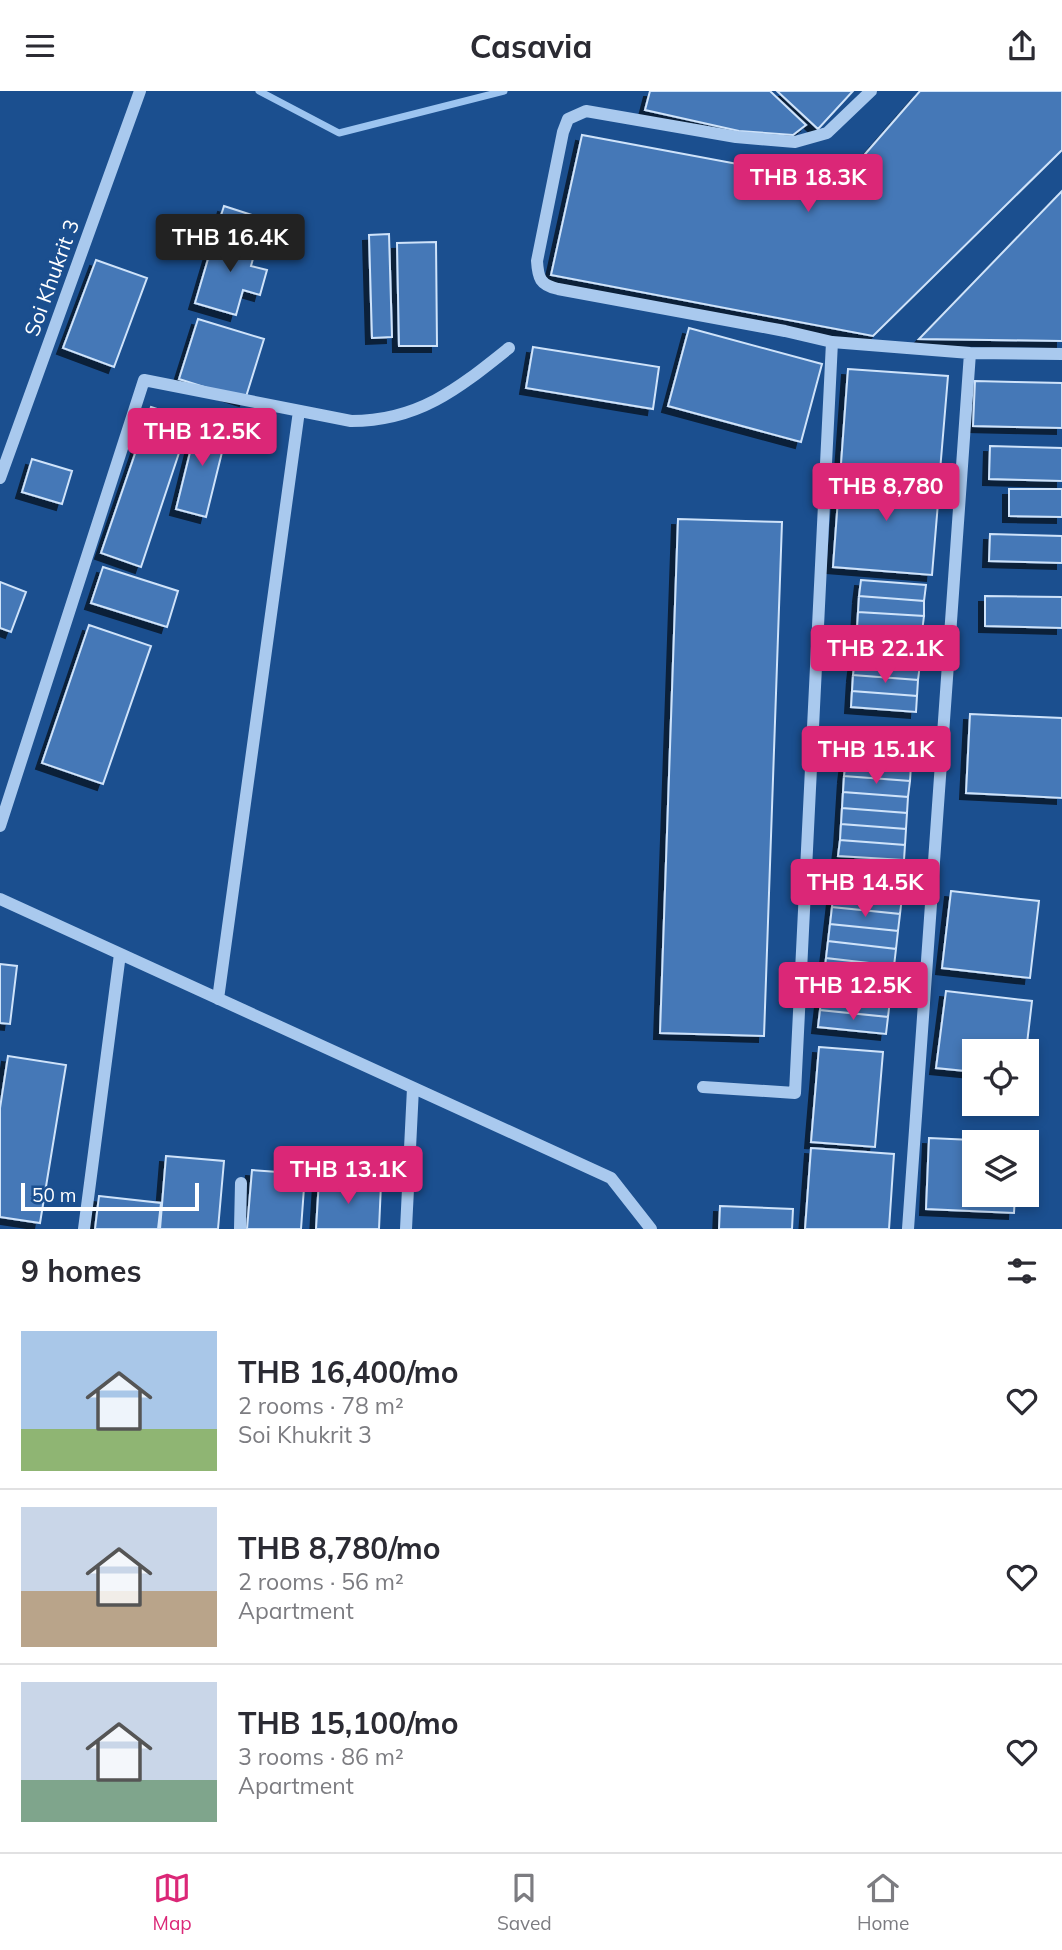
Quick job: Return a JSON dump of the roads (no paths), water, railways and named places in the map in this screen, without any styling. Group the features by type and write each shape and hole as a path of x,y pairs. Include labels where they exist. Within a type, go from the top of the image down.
{"street":[{"name":"Soi Khukrit 3","path":"0,478 140,91"},
{"path":"871,91 827,133 795,142 736,137 586,111 569,119 537,261 538,278 545,286 832,342 970,352 1062,354"},
{"path":"703,1087 795,1093 832,342"},
{"path":"0,826 144,380 351,421 373,421 401,416 419,409 463,384 509,348"},
{"path":"908,1229 970,352"},
{"path":"218,999 299,411"},
{"path":"0,899 611,1178 650,1229"},
{"path":"84,1229 120,954"},
{"path":"406,1229 413,1088"},
{"path":"240,1229 241,1183"}],"waterway":[{"path":"259,91 339,133 504,91"}]}
